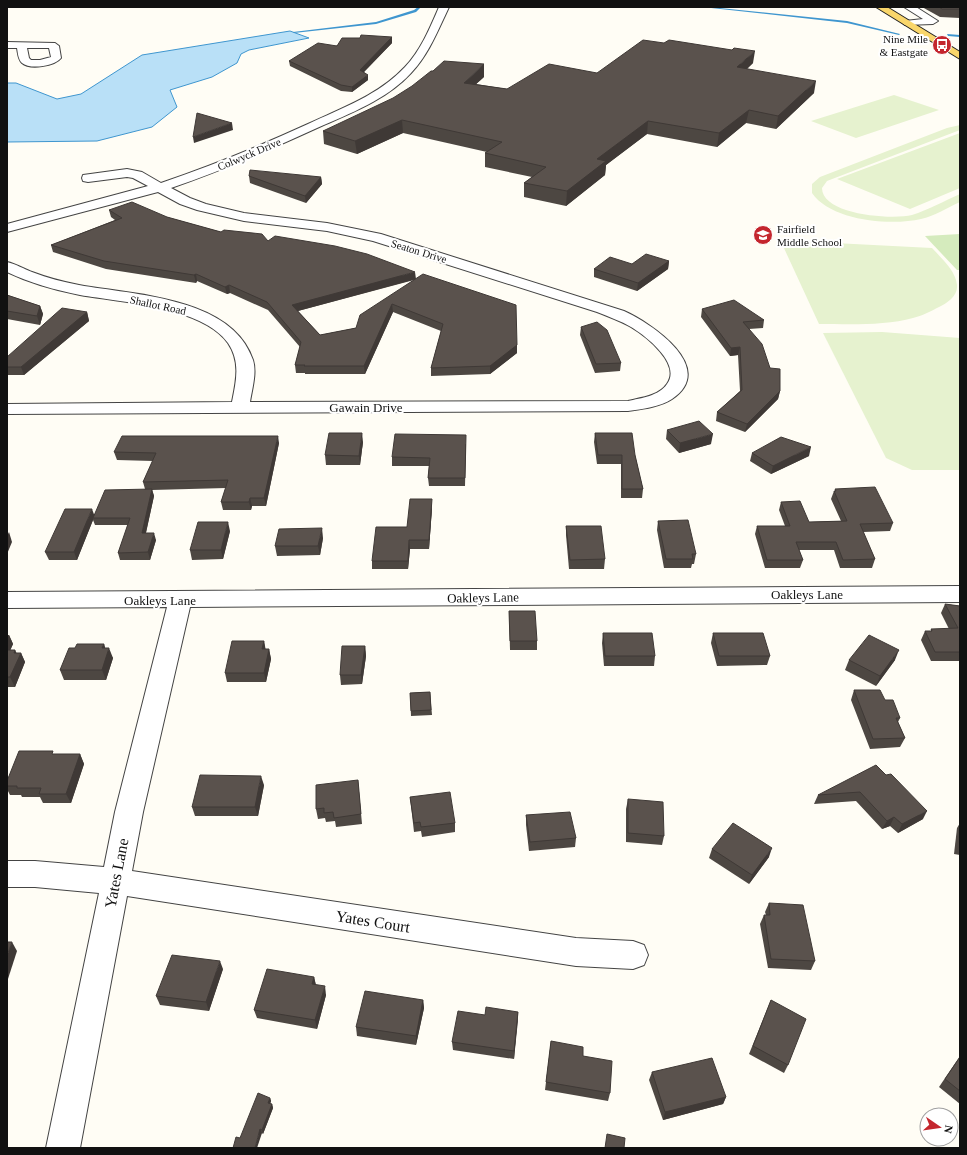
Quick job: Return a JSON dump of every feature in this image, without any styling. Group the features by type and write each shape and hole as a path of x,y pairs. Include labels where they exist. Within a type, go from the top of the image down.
{"main road":[{"path":"881,7 960,56"}],"street":[{"name":"Colwyck Drive","path":"7,228 94,206 160,187 210,170 250,155 352,108 380,92 400,78 420,58 444,7"},
{"path":"908,23 933,21 909,7"},
{"path":"7,45 20,45"},
{"name":"Seaton Drive","path":"88,178 132,174 142,176 185,201 222,213 327,227 376,237 617,315 641,326 667,348"},
{"name":"Shallot Road","path":"7,266 25,275 49,283 78,290 176,307 208,319 229,334 240,349 244,359 246,369 240,408"},
{"name":"Gawain Drive","path":"7,409 628,406 642,404 665,397 674,390 679,380 679,369 667,348"},
{"name":"Oakleys Lane","path":"7,600 960,594"},
{"name":"Yates Lane","path":"63,1148 128,812 180,600"},
{"name":"Yates Court","path":"7,874 43,874 114,881 576,952 632,955"}],"green space":[{"path":"894,95 939,110 856,138 811,121"},
{"path":"960,125 960,130 827,181 822,188 825,197 833,204 845,210 860,214 890,217 912,215 960,194 960,202 936,214 921,219 894,222 862,219 833,210 821,202 812,193 812,184 820,177 947,128"},
{"path":"960,133 960,188 910,209 837,179"},
{"path":"960,234 960,270 957,270 925,236"},
{"path":"795,241 932,248 944,260 954,275 957,285 956,293 945,303 926,313 902,321 854,324 819,324 783,246"},
{"path":"882,332 960,338 960,470 912,470 886,458 823,333"}],"water":[{"path":"290,31 309,38 249,50 241,54 237,63 212,77 170,90 177,107 152,127 97,141 7,142 7,83 16,83 57,99 81,94 142,55"}],"building":[{"path":"939,7 960,7 960,9 942,9"},
{"path":"361,35 392,37 360,70 368,75 352,87 341,85 289,61 318,43 337,46 342,38 360,38"},
{"path":"643,40 664,43 669,40 732,50 734,48 755,51 737,67 816,81 778,116 749,110 719,133 648,121 597,159 606,161 567,191 524,183 546,167 485,153 502,142 402,120 355,141 323,131 393,98 433,71 444,61 484,64 464,83 507,89 549,64 597,73"},
{"path":"197,113 232,123 193,137"},
{"path":"250,170 321,177 305,196 249,176"},
{"path":"132,202 167,217 221,232 224,230 262,234 268,241 275,236 335,246 367,254 415,272 292,305 320,335 356,328 360,315 423,274 516,305 517,345 490,366 431,368 443,324 392,304 364,366 295,365 301,342 267,302 229,285 225,287 196,274 194,275 104,261 51,245 122,218 109,210"},
{"path":"646,254 669,261 638,283 594,269 610,257 632,264"},
{"path":"7,295 40,306 37,316 7,311"},
{"path":"734,300 764,320 743,322 762,344 770,368 780,369 780,391 747,424 717,412 742,390 740,347 731,348 702,309"},
{"path":"62,308 87,312 21,367 7,367 7,357"},
{"path":"597,322 607,330 621,363 596,364 581,327"},
{"path":"699,421 713,434 680,443 667,430"},
{"path":"329,433 362,433 359,456 325,455"},
{"path":"595,433 632,433 635,455 643,489 622,489 622,455 598,455"},
{"path":"395,434 466,435 465,478 428,478 430,458 392,457"},
{"path":"122,436 278,436 264,498 250,498 249,502 221,502 228,480 143,482 156,453 114,452"},
{"path":"781,437 811,447 773,466 752,453"},
{"path":"875,487 893,523 860,524 875,559 843,560 836,542 796,542 803,560 767,560 757,526 790,526 781,502 800,501 809,522 847,521 834,491 836,491 835,489"},
{"path":"152,489 142,533 154,533 148,552 118,553 130,518 93,518 105,490"},
{"path":"410,499 432,499 429,540 409,540 408,561 372,561 376,527 407,527"},
{"path":"65,509 92,509 74,552 45,552"},
{"path":"688,520 696,554 692,554 693,559 666,559 658,521"},
{"path":"198,522 228,522 221,550 190,550"},
{"path":"566,526 601,526 605,559 570,560"},
{"path":"322,528 318,546 275,546 279,529"},
{"path":"945,604 960,606 960,652 935,652 925,631 932,631 931,629 958,628"},
{"path":"509,611 535,611 537,641 510,641"},
{"path":"603,633 652,633 655,656 605,656"},
{"path":"713,633 763,633 770,656 719,656"},
{"path":"869,635 899,650 880,676 849,660"},
{"path":"232,641 264,641 262,649 269,649 264,673 225,673"},
{"path":"77,644 104,644 102,648 109,648 102,670 60,670 69,648 75,648"},
{"path":"342,646 365,646 361,675 340,675"},
{"path":"7,650 15,650 14,653 21,653 10,677 7,677"},
{"path":"854,690 880,690 885,700 893,700 900,718 896,718 905,738 873,739"},
{"path":"430,692 431,710 411,711 410,693"},
{"path":"19,751 53,751 52,754 80,754 66,794 39,794 41,788 17,788 17,786 7,786 7,781"},
{"path":"876,765 886,775 891,774 927,811 902,824 894,817 887,821 860,792 818,795"},
{"path":"200,775 261,776 255,807 192,807"},
{"path":"358,780 361,814 334,818 333,812 324,813 324,808 316,809 316,785"},
{"path":"450,792 455,823 421,827 420,822 414,823 410,797"},
{"path":"628,799 663,802 664,836 628,833"},
{"path":"570,812 576,838 530,842 526,815"},
{"path":"733,823 772,848 752,875 712,849"},
{"path":"769,903 803,905 815,961 771,959 764,915 770,915"},
{"path":"7,942 12,942 7,956"},
{"path":"172,955 220,961 206,1002 156,996"},
{"path":"267,969 314,977 312,984 325,986 315,1020 254,1010"},
{"path":"365,991 423,1000 416,1036 356,1027"},
{"path":"771,1000 806,1019 788,1065 753,1046"},
{"path":"486,1007 518,1012 514,1051 452,1042 458,1011 485,1015"},
{"path":"551,1041 583,1047 583,1056 612,1061 610,1093 546,1082"},
{"path":"960,1057 960,1091 945,1079"},
{"path":"712,1058 726,1097 665,1112 652,1072"},
{"path":"258,1093 270,1098 268,1103 272,1104 262,1130 260,1129 255,1148 233,1148 236,1137 240,1138"},
{"path":"607,1134 625,1138 624,1148 605,1148"}],"waterway":[{"path":"294,32 376,23 415,11 420,7"},
{"path":"703,7 847,22 899,34"},
{"path":"948,35 960,36"}],"place":[{"name":"Nine Mile & Eastgate","path":"942,45"},
{"name":"Fairfield Middle School","path":"763,235"}]}
